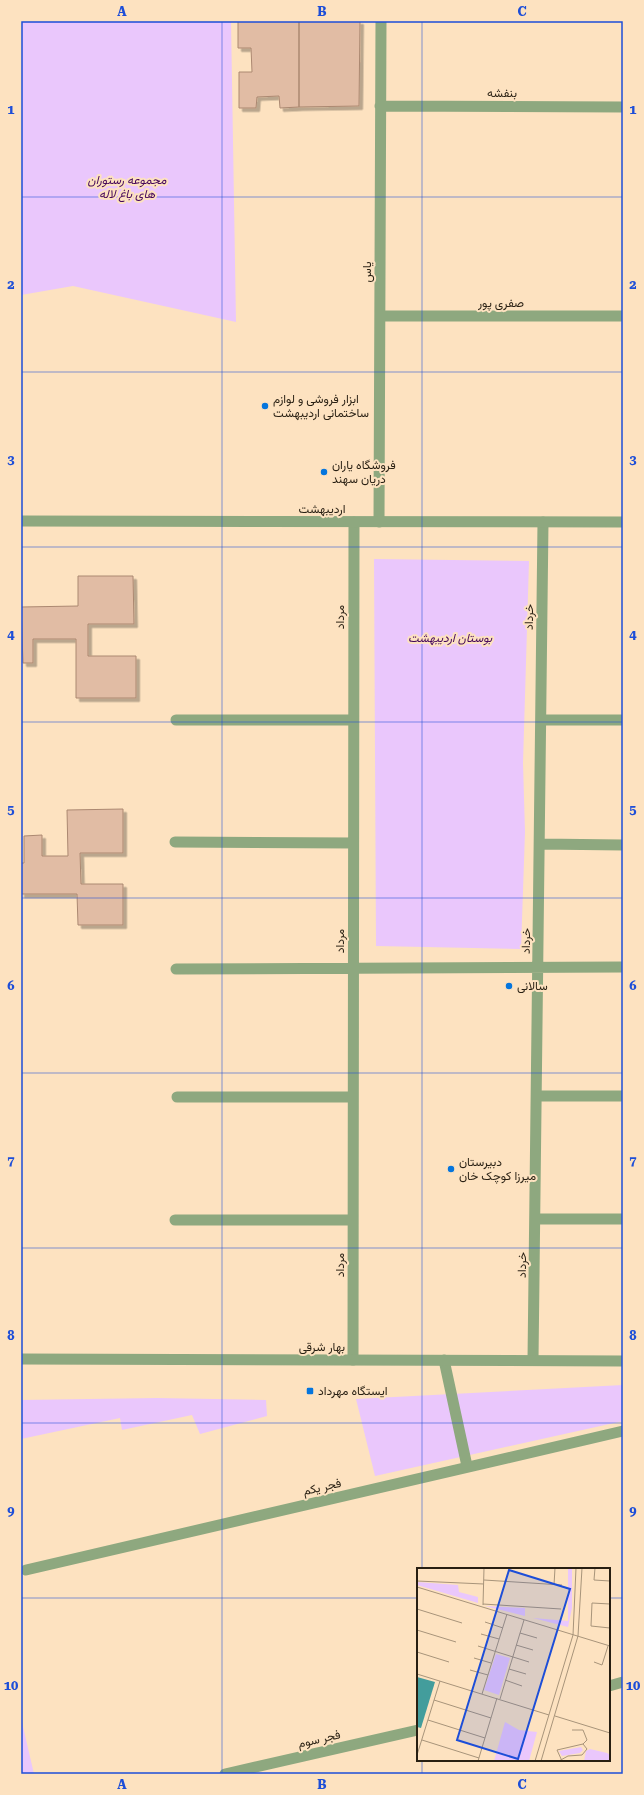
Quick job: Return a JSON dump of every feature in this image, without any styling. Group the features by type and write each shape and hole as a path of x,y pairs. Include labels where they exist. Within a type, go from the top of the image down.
{"street":[{"name":"یاس","path":"379,522 381,21"},
{"name":"بنفشه","path":"380,106 623,107"},
{"name":"صفری پور","path":"380,316 623,316"},
{"name":"اردیبهشت","path":"21,521 623,522"},
{"name":"مرداد","path":"353,1360 354,522"},
{"name":"خرداد","path":"533,1360 543,522"},
{"path":"176,720 353,720"},
{"path":"541,720 623,720"},
{"path":"176,842 353,843"},
{"path":"540,844 623,845"},
{"path":"176,969 623,967"},
{"path":"536,1096 623,1096"},
{"path":"177,1097 353,1097"},
{"path":"174,1220 353,1220"},
{"path":"535,1220 623,1220"},
{"name":"بهار شرقی","path":"21,1359 623,1361"},
{"path":"444,1360 467,1466"},
{"name":"فجر یکم","path":"26,1570 467,1466 623,1431"},
{"path":"610,1686 623,1682"},
{"name":"فجر سوم","path":"225,1774 417,1730"}],"green space":[{"name":"مجموعه رستوران های باغ لاله","path":"21,21 231,21 236,322 73,286 21,295"},
{"name":"بوستان اردیبهشت","path":"374,559 529,561 523,763 525,832 521,949 376,946"},
{"path":"623,1385 623,1421 375,1476 356,1399"},
{"path":"157,1398 266,1400 267,1416 200,1434 192,1415 122,1430 120,1418 21,1439 21,1400"},
{"path":"21,1718 34,1774 21,1774"}],"building":[{"path":"238,21 299,21 299,107 280,108 279,96 257,97 256,108 239,108 239,72 252,72 251,48 238,48"},
{"path":"299,21 360,21 359,106 299,107"},
{"path":"78,576 133,576 134,624 88,624 88,656 136,656 136,698 76,698 76,639 33,639 33,663 23,663 21,607 78,606"},
{"path":"123,809 123,853 80,853 81,884 123,884 123,925 78,925 77,894 21,894 21,863 24,863 24,836 42,835 42,856 68,856 67,810"}],"place":[{"name":"ابزار فروشی و لوازم ساختمانی اردیبهشت","path":"265,406"},
{"name":"فروشگاه یاران دریان سهند","path":"324,472"},
{"name":"سالانی","path":"509,986"},
{"name":"دبیرستان میرزا کوچک خان","path":"451,1169"},
{"name":"ایستگاه مهرداد","path":"310,1391"}]}
